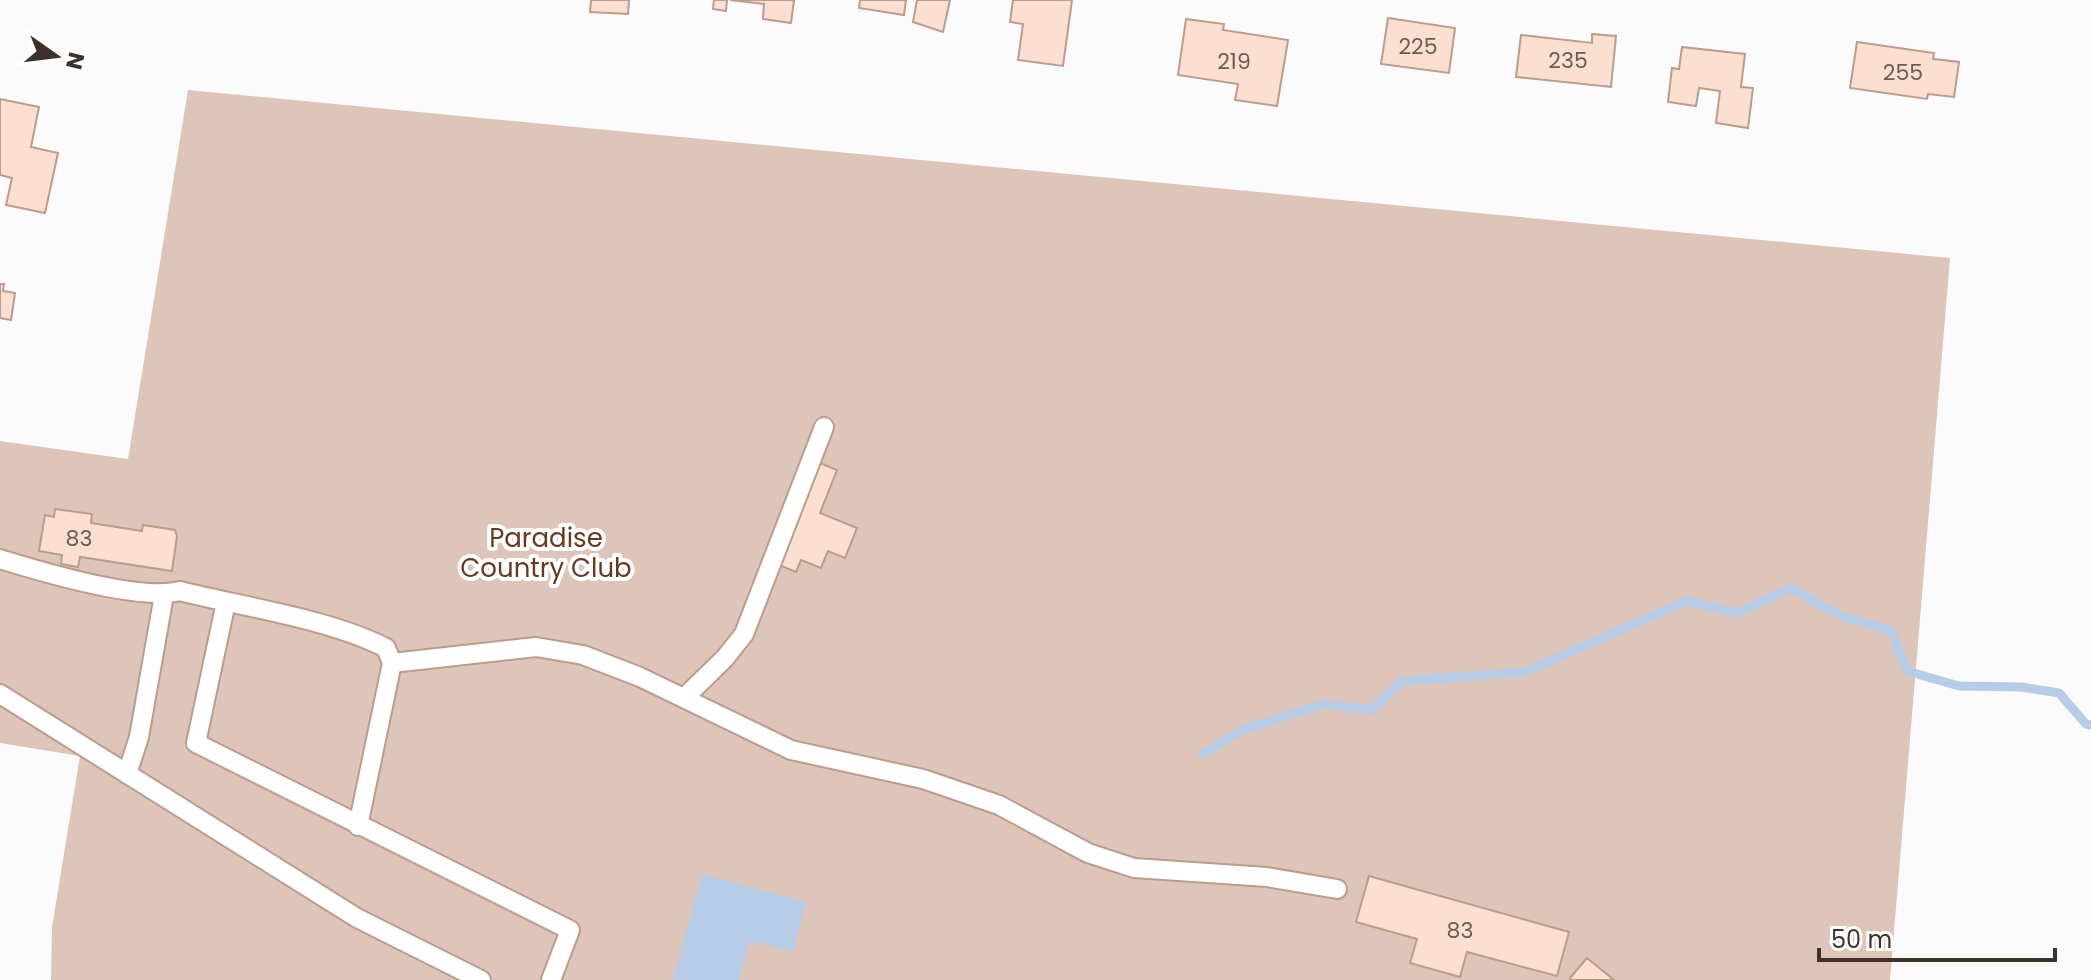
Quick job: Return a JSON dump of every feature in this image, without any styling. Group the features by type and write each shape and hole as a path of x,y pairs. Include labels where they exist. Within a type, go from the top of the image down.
{"lane":[{"path":"685,697 725,658 744,634 824,427"},
{"path":"0,559 67,578 164,595 180,591 331,627 386,648 392,663 358,826"},
{"path":"127,774 139,737 164,595"},
{"path":"226,602 196,743 570,930 551,980"},
{"path":"392,663 536,647 583,655 685,697 791,750 923,779 999,805 1088,853 1134,868 1267,877 1337,889"},
{"path":"0,694 357,918 481,980"}],"green space":[{"name":"Paradise Country Club","path":"188,90 1950,258 1890,980 51,980 52,927 80,756 0,743 0,441 128,459"}],"water":[{"path":"702,874 806,902 793,952 750,941 739,980 673,980"}],"building":[{"path":"591,0 629,0 628,14 590,12"},
{"path":"714,0 727,0 726,11 713,9"},
{"path":"730,0 794,0 791,23 763,19 764,4"},
{"path":"860,0 906,0 904,15 859,8"},
{"path":"917,0 950,0 943,32 913,22"},
{"path":"1013,0 1072,0 1063,66 1018,60 1023,24 1010,22"},
{"path":"1388,18 1455,28 1449,73 1381,64"},
{"path":"1186,19 1224,24 1223,30 1288,40 1277,106 1235,100 1238,84 1178,75"},
{"path":"1592,34 1616,36 1611,87 1516,77 1521,35 1592,43"},
{"path":"1857,42 1934,53 1933,59 1959,62 1954,97 1928,94 1927,99 1850,88"},
{"path":"1682,47 1745,54 1741,87 1753,88 1748,128 1716,123 1720,91 1699,88 1696,106 1668,102 1672,68 1679,69"},
{"path":"0,99 39,107 31,147 58,153 45,213 6,205 12,178 0,175"},
{"path":"0,284 4,284 3,291 15,293 11,320 0,318"},
{"path":"820,463 837,470 820,513 857,528 845,558 828,551 821,568 801,560 796,572 779,565"},
{"path":"55,509 92,514 91,523 142,531 143,525 175,530 177,536 172,571 80,557 78,567 61,564 62,555 39,551 45,515 54,517"},
{"path":"1369,876 1569,932 1557,976 1467,952 1460,977 1410,963 1417,939 1356,922"},
{"path":"1587,958 1614,980 1571,980"}],"waterway":[{"path":"1203,754 1242,730 1323,704 1372,710 1401,681 1525,672 1686,601 1738,613 1790,588 1843,617 1891,630 1907,671 1959,686 2021,687 2059,693 2086,724 2091,725"}]}
